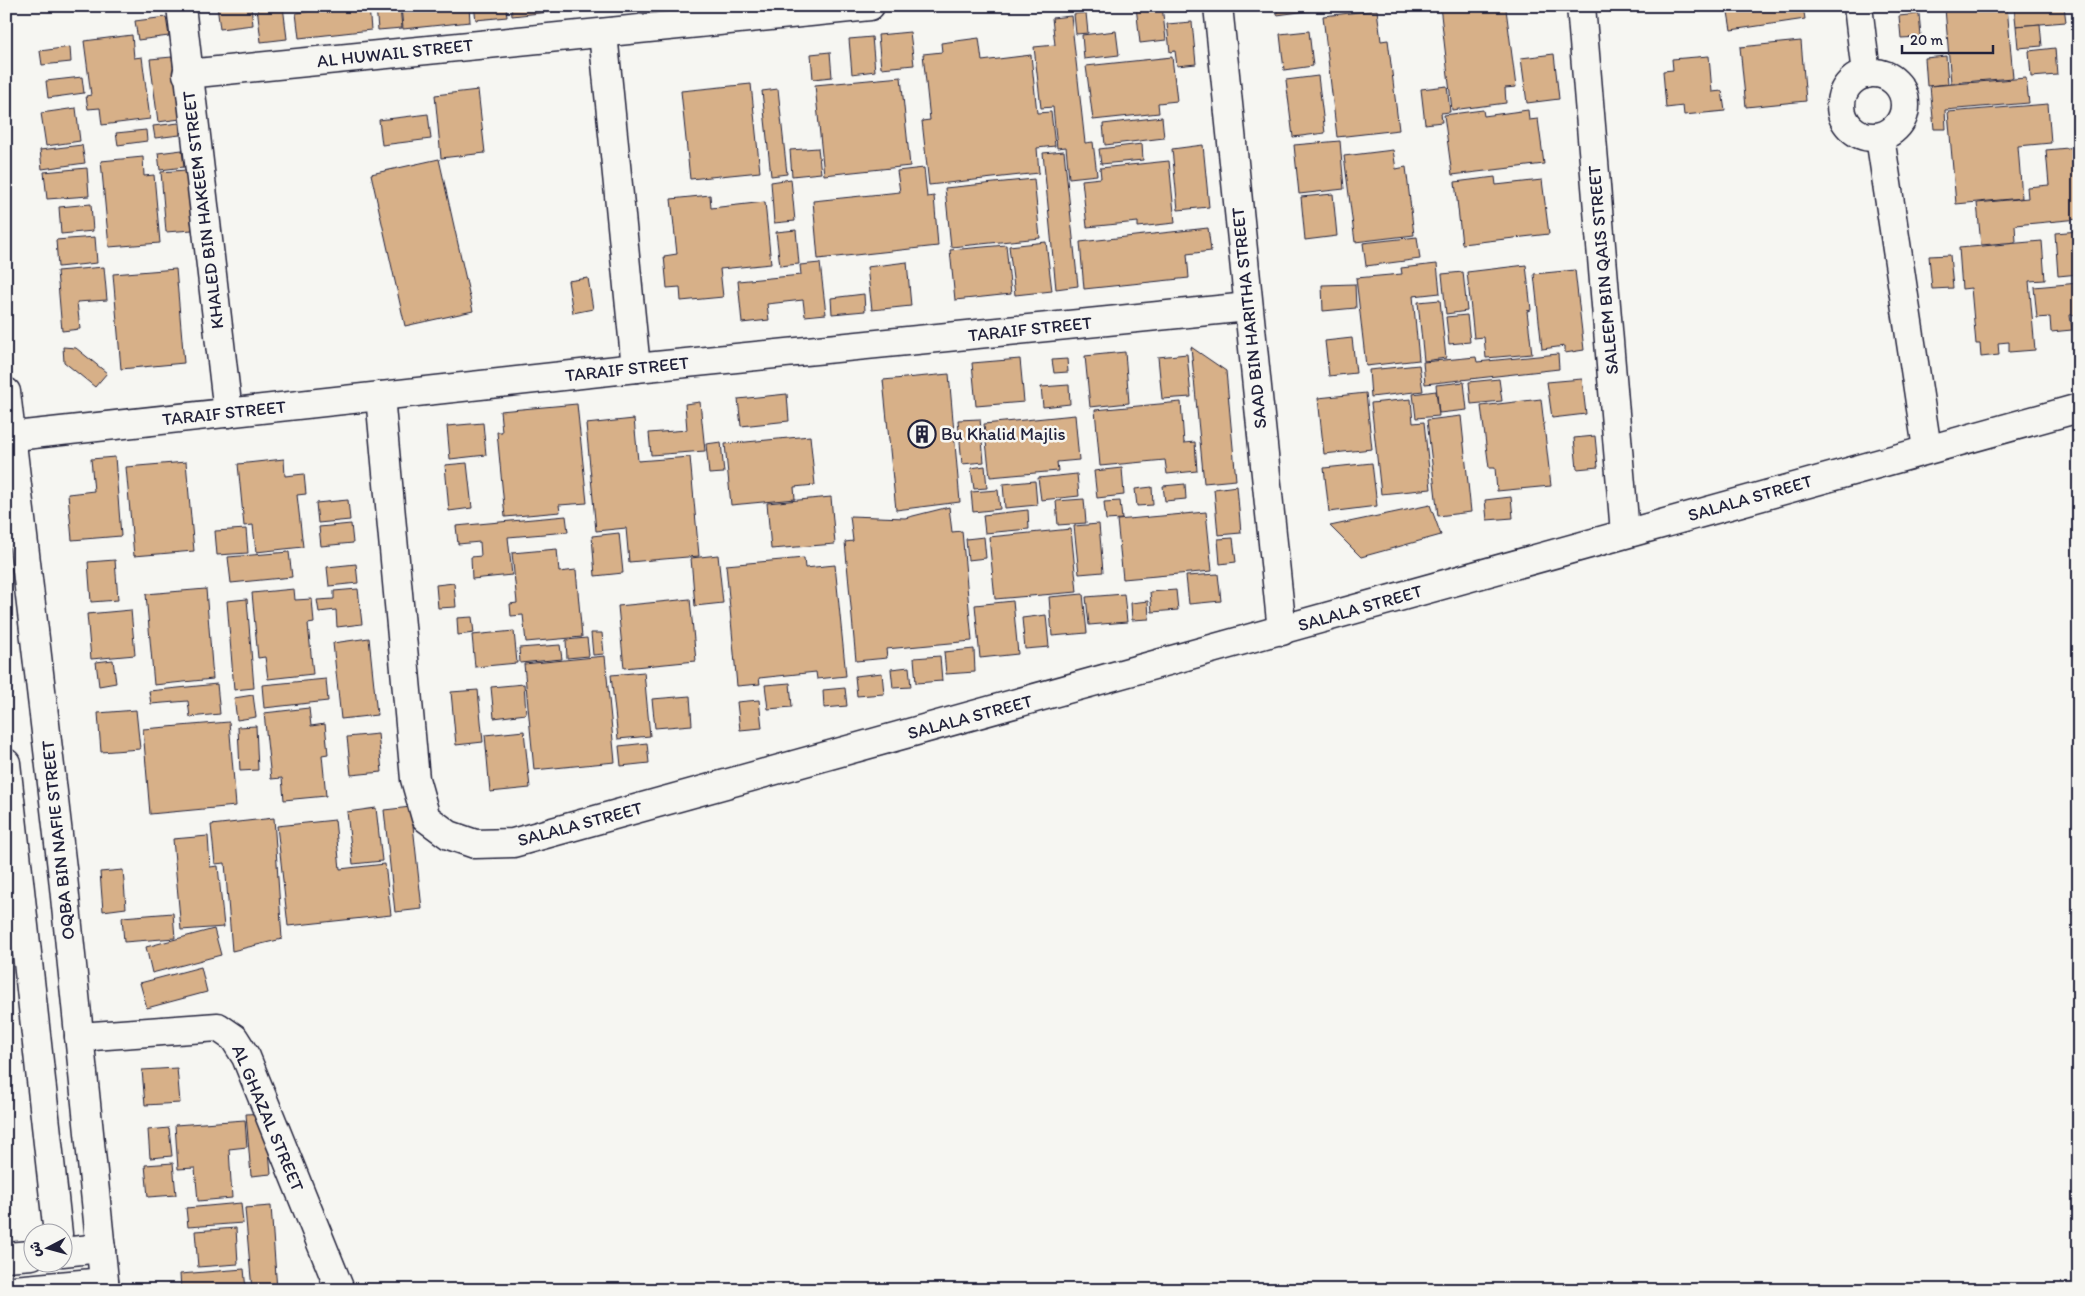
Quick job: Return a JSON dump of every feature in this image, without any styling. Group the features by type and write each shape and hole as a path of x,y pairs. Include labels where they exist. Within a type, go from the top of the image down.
{"street":[{"name":"KHALED BIN HAKEEM STREET","path":"180,6 228,413"},
{"name":"AL HUWAIL STREET","path":"187,74 870,6"},
{"name":"SAAD BIN HARITHA STREET","path":"1218,6 1282,631"},
{"name":"SALEEM BIN QAIS STREET","path":"1581,6 1625,533"},
{"path":"1858,6 1866,74"},
{"path":"603,32 636,368"},
{"path":"1866,74 1878,74 1890,78 1899,87 1904,98 1905,111 1900,122 1892,132 1880,136 1868,137 1856,133 1847,124 1842,112 1842,100 1846,88 1855,79 1866,74"},
{"path":"1880,136 1927,449"},
{"name":"TARAIF STREET","path":"8,437 636,368 1248,307"},
{"name":"OQBA BIN NAFIE STREET","path":"6,392 8,437 63,877 105,1286"},
{"name":"SALALA STREET","path":"380,396 415,779 426,818 449,835 475,844 513,843 1282,631 1625,533 2079,408"},
{"path":"6,763 12,882 57,1224"},
{"path":"12,882 63,877"},
{"name":"AL GHAZAL STREET","path":"79,1037 218,1027 234,1038 246,1058 340,1290"},
{"path":"72,1251 101,1248"},
{"path":"6,1257 22,1256"},
{"path":"14,1290 63,1280 105,1286"}],"building":[{"path":"217,6 251,6 253,25 220,29"},
{"path":"257,6 283,6 287,39 261,42"},
{"path":"369,6 371,30 299,38 296,13"},
{"path":"376,6 400,6 402,28 378,30"},
{"path":"401,6 469,6 470,22 403,29"},
{"path":"474,6 506,6 507,17 476,20"},
{"path":"511,6 577,6 577,9 512,16"},
{"path":"581,6 628,6 582,11"},
{"path":"1136,6 1162,6 1166,40 1140,43"},
{"path":"1277,6 1323,6 1323,9 1277,15"},
{"path":"1440,6 1499,6 1499,10 1506,9 1516,87 1505,88 1506,103 1452,110"},
{"path":"1727,6 1803,6 1805,19 1731,30"},
{"path":"1897,6 1917,6 1917,10 1897,11"},
{"path":"2007,6 2013,78 1951,83 1945,8"},
{"path":"2014,6 2064,6 2066,22 2016,26"},
{"path":"1377,10 1381,41 1388,40 1399,130 1337,137 1323,16"},
{"path":"1086,13 1088,33 1076,34 1074,14"},
{"path":"1919,14 1921,37 1901,38 1899,16"},
{"path":"1071,16 1085,143 1093,142 1097,175 1069,178 1066,147 1057,148 1053,107 1041,108 1034,47 1055,45 1052,18"},
{"path":"166,17 169,36 138,40 135,21"},
{"path":"1192,22 1196,64 1177,66 1175,51 1170,52 1167,24"},
{"path":"2040,24 2042,46 2018,48 2016,26"},
{"path":"1116,31 1119,55 1084,59 1082,35"},
{"path":"1309,31 1313,66 1284,70 1280,34"},
{"path":"910,32 914,65 881,68 878,35"},
{"path":"132,35 134,58 142,57 150,119 102,125 100,108 88,109 86,96 91,95 84,41"},
{"path":"872,37 875,71 852,74 849,39"},
{"path":"979,38 982,61 1031,55 1037,113 1051,112 1055,146 1037,148 1039,173 929,185 922,121 930,120 923,54 942,52 941,43"},
{"path":"1801,41 1806,101 1746,107 1740,47"},
{"path":"70,47 71,62 42,65 40,51"},
{"path":"2055,48 2057,75 2031,77 2029,51"},
{"path":"830,52 832,77 813,79 811,54"},
{"path":"1554,54 1559,99 1527,103 1521,58"},
{"path":"1709,56 1712,92 1722,91 1725,111 1684,115 1683,106 1666,108 1663,71 1673,70 1672,59"},
{"path":"1946,56 1948,84 1927,86 1925,58"},
{"path":"172,57 180,119 158,122 150,59"},
{"path":"1172,57 1177,101 1158,103 1159,113 1093,120 1086,66"},
{"path":"1318,76 1325,133 1293,137 1286,80"},
{"path":"82,77 84,93 48,98 46,81"},
{"path":"901,77 910,166 824,175 815,85"},
{"path":"2026,78 2029,103 1945,110 1946,129 1934,129 1930,86"},
{"path":"751,84 760,172 690,179 681,91"},
{"path":"1447,86 1450,112 1441,113 1442,122 1425,124 1421,89"},
{"path":"778,89 787,174 771,176 762,91"},
{"path":"478,90 485,153 441,158 435,95"},
{"path":"2048,104 2051,143 2018,146 2022,198 1956,204 1948,112"},
{"path":"76,108 80,141 46,146 41,113"},
{"path":"1483,110 1484,116 1528,110 1529,120 1538,119 1544,164 1452,175 1444,115"},
{"path":"428,114 431,139 382,145 379,120"},
{"path":"1162,117 1164,138 1105,145 1103,124"},
{"path":"179,123 180,135 155,138 153,126"},
{"path":"146,130 147,141 118,145 116,133"},
{"path":"1340,141 1344,189 1299,194 1294,145"},
{"path":"1142,144 1143,160 1101,164 1099,149"},
{"path":"82,145 85,163 42,169 40,150"},
{"path":"1203,145 1209,207 1178,210 1172,149"},
{"path":"2079,147 2079,219 2015,225 2016,242 1981,245 1977,203 2028,198 2027,187 2049,185 2046,150"},
{"path":"818,148 821,173 792,176 790,150"},
{"path":"182,150 184,167 160,170 158,153"},
{"path":"1393,150 1396,169 1406,167 1414,235 1355,242 1344,156"},
{"path":"1064,151 1078,286 1056,289 1043,153"},
{"path":"143,157 144,176 154,175 160,243 109,247 101,161"},
{"path":"439,159 473,311 405,326 371,174"},
{"path":"1169,161 1175,223 1138,227 1138,222 1087,227 1082,180 1101,178 1100,168"},
{"path":"87,168 89,196 47,199 44,172"},
{"path":"924,168 927,197 934,196 938,246 818,259 813,201 900,192 897,171"},
{"path":"186,170 192,230 166,232 161,172"},
{"path":"1495,177 1496,185 1542,180 1549,234 1462,244 1455,182"},
{"path":"791,179 795,221 774,223 771,182"},
{"path":"1034,179 1040,238 951,247 945,188"},
{"path":"1333,194 1337,236 1305,240 1301,197"},
{"path":"710,195 711,208 765,202 771,264 720,269 723,297 681,301 680,287 667,288 664,256 677,254 671,199"},
{"path":"91,204 93,231 61,234 59,207"},
{"path":"1208,228 1211,251 1187,254 1189,278 1084,289 1080,242"},
{"path":"796,230 799,264 780,266 776,232"},
{"path":"2079,231 2079,274 2058,276 2055,233"},
{"path":"95,237 97,263 58,267 56,240"},
{"path":"1417,237 1420,259 1366,266 1363,243"},
{"path":"2042,241 2045,280 2029,281 2035,350 2009,352 2009,342 1998,343 1999,355 1981,357 1980,344 1976,344 1971,288 1962,289 1959,248"},
{"path":"1046,242 1052,291 1015,295 1009,246"},
{"path":"1006,245 1011,294 955,300 950,250"},
{"path":"1950,255 1953,288 1932,289 1929,256"},
{"path":"907,262 911,306 872,310 867,267"},
{"path":"820,263 826,314 805,316 803,300 767,304 769,320 742,323 738,281 801,275 800,265"},
{"path":"1437,264 1440,293 1413,296 1419,360 1366,366 1356,278 1402,274 1401,268"},
{"path":"1526,265 1531,310 1527,311 1532,354 1486,358 1484,337 1474,338 1467,272"},
{"path":"104,267 107,300 77,302 80,329 62,331 57,271"},
{"path":"176,269 184,363 121,369 113,274"},
{"path":"1575,270 1584,350 1565,353 1565,346 1542,349 1534,274"},
{"path":"1463,272 1467,311 1446,314 1442,274"},
{"path":"588,278 593,309 573,313 568,281"},
{"path":"2079,283 2079,314 2070,315 2072,330 2051,332 2050,317 2037,318 2034,287"},
{"path":"1355,284 1356,308 1323,311 1322,285"},
{"path":"864,294 865,311 832,314 831,298"},
{"path":"1440,300 1446,358 1424,361 1418,302"},
{"path":"1467,315 1470,342 1449,344 1446,317"},
{"path":"1352,338 1356,373 1329,376 1325,341"},
{"path":"63,347 76,348 107,373 95,387 64,362"},
{"path":"1191,347 1226,371 1236,480 1204,483"},
{"path":"1125,352 1129,403 1090,407 1085,356"},
{"path":"1187,354 1191,397 1162,399 1158,357"},
{"path":"1558,354 1559,369 1425,384 1423,362 1476,357 1477,362"},
{"path":"1020,359 1024,402 976,406 972,363"},
{"path":"1067,359 1068,372 1054,373 1052,360"},
{"path":"1419,365 1423,391 1371,397 1369,370"},
{"name":"Bu Khalid Majlis","path":"949,374 960,502 896,510 883,380"},
{"path":"1499,379 1502,401 1471,404 1469,382"},
{"path":"1582,379 1586,414 1552,418 1547,382"},
{"path":"1464,382 1467,410 1439,413 1436,385"},
{"path":"1069,385 1070,404 1043,407 1041,387"},
{"path":"1436,391 1439,416 1416,418 1413,394"},
{"path":"1366,393 1372,449 1324,454 1318,398"},
{"path":"787,394 789,421 741,426 738,399"},
{"path":"1411,399 1413,423 1424,422 1431,489 1381,494 1371,403"},
{"path":"1541,399 1551,486 1497,491 1495,468 1489,468 1481,406"},
{"path":"700,402 705,451 651,455 649,433 687,430 685,404"},
{"path":"1181,402 1184,443 1195,442 1197,471 1167,474 1165,460 1100,466 1095,410"},
{"path":"577,404 587,503 559,505 560,512 505,517 497,432 502,432 500,411"},
{"path":"1075,415 1079,460 1057,462 1058,471 990,477 984,424"},
{"path":"1461,416 1471,512 1438,516 1427,420"},
{"path":"634,419 638,461 690,457 699,556 629,562 626,528 596,531 586,424"},
{"path":"980,419 984,462 962,464 958,420"},
{"path":"483,423 486,455 450,459 447,426"},
{"path":"810,436 815,485 794,487 795,499 731,505 725,444"},
{"path":"1595,436 1598,467 1577,469 1574,438"},
{"path":"721,442 724,473 709,474 706,444"},
{"path":"115,457 121,536 72,540 68,494 94,491 91,459"},
{"path":"284,459 285,476 304,474 306,494 297,495 303,547 256,552 253,525 244,526 238,464"},
{"path":"186,462 194,551 134,556 126,467"},
{"path":"467,463 472,508 449,511 445,465"},
{"path":"1372,463 1377,506 1329,512 1324,468"},
{"path":"985,466 987,488 974,489 971,468"},
{"path":"1122,468 1124,495 1097,498 1094,471"},
{"path":"1077,474 1079,496 1041,500 1038,478"},
{"path":"1035,481 1037,505 1005,508 1003,484"},
{"path":"1185,484 1186,499 1165,501 1163,486"},
{"path":"1237,486 1241,533 1218,535 1214,489"},
{"path":"1152,487 1153,505 1137,506 1135,489"},
{"path":"998,490 1000,509 973,512 971,492"},
{"path":"831,497 835,544 771,549 767,503"},
{"path":"1511,497 1513,518 1487,520 1485,500"},
{"path":"1084,499 1086,523 1058,525 1056,501"},
{"path":"348,500 350,520 318,523 316,503"},
{"path":"1120,501 1122,519 1106,520 1104,502"},
{"path":"1430,505 1441,535 1361,557 1330,526"},
{"path":"949,507 952,532 962,531 972,641 886,649 887,658 856,661 845,542 853,541 850,516 905,518"},
{"path":"1028,510 1029,529 985,533 983,515"},
{"path":"1206,512 1212,571 1123,579 1117,520"},
{"path":"566,516 568,532 508,537 512,575 472,579 471,557 481,556 480,542 458,544 456,526"},
{"path":"351,524 353,543 321,546 319,527"},
{"path":"1099,524 1103,572 1079,574 1074,526"},
{"path":"246,529 248,553 217,555 215,531"},
{"path":"1071,529 1077,592 995,599 989,537"},
{"path":"619,533 623,573 595,576 592,536"},
{"path":"984,537 986,558 968,560 966,539"},
{"path":"1233,538 1236,562 1220,564 1218,539"},
{"path":"557,549 559,572 576,570 582,637 526,642 523,615 511,616 510,604 517,603 512,553"},
{"path":"289,552 292,577 231,583 228,557"},
{"path":"718,555 723,603 695,606 691,558"},
{"path":"804,558 805,568 835,565 846,676 817,679 816,672 759,678 760,684 737,686 726,565"},
{"path":"115,560 118,600 91,602 88,562"},
{"path":"356,564 358,583 329,586 327,567"},
{"path":"1218,574 1221,601 1189,604 1186,576"},
{"path":"454,583 456,607 438,608 436,585"},
{"path":"206,589 213,679 154,685 146,594"},
{"path":"294,589 295,600 312,599 314,623 308,624 313,674 268,679 265,657 258,658 252,593"},
{"path":"358,589 362,624 337,627 336,610 319,612 317,600 334,599 334,591"},
{"path":"1176,590 1178,610 1152,612 1150,592"},
{"path":"1083,594 1087,633 1052,636 1049,597"},
{"path":"1124,594 1127,622 1089,625 1086,597"},
{"path":"247,599 254,688 234,690 227,601"},
{"path":"690,599 696,661 624,668 618,606"},
{"path":"1013,601 1018,654 980,658 975,605"},
{"path":"1148,601 1149,619 1132,620 1131,603"},
{"path":"131,610 135,655 91,659 87,614"},
{"path":"1046,615 1049,647 1025,649 1022,618"},
{"path":"472,617 474,633 458,635 457,618"},
{"path":"514,631 517,663 475,667 472,635"},
{"path":"591,633 602,633 604,654 593,655"},
{"path":"369,638 377,715 341,719 333,643"},
{"path":"587,638 589,656 567,658 566,640"},
{"path":"560,645 562,659 520,663 519,648"},
{"path":"974,649 975,672 946,674 944,652"},
{"path":"605,656 615,762 534,770 524,664"},
{"path":"940,656 942,681 916,683 914,658"},
{"path":"113,660 116,683 99,686 96,662"},
{"path":"909,667 911,687 893,688 891,669"},
{"path":"644,672 650,736 618,739 611,675"},
{"path":"882,673 884,694 857,696 855,676"},
{"path":"326,679 328,701 264,708 262,685"},
{"path":"790,683 792,707 768,709 765,685"},
{"path":"217,684 220,714 190,717 188,701 151,704 149,691"},
{"path":"524,684 526,714 494,718 491,687"},
{"path":"845,688 847,706 824,708 823,690"},
{"path":"478,690 483,742 456,745 451,692"},
{"path":"253,695 256,717 237,720 234,698"},
{"path":"690,696 692,725 655,728 652,699"},
{"path":"759,700 762,728 740,730 737,702"},
{"path":"309,708 311,726 325,724 328,754 322,755 326,796 284,800 282,778 271,779 264,713"},
{"path":"136,710 140,749 101,752 98,713"},
{"path":"229,722 236,806 150,814 143,729"},
{"path":"256,726 258,770 240,771 238,727"},
{"path":"524,731 530,788 490,792 485,735"},
{"path":"378,734 382,772 351,775 347,737"},
{"path":"647,743 649,763 621,766 619,746"},
{"path":"411,807 422,909 395,912 384,810"},
{"path":"376,808 382,861 353,864 347,812"},
{"path":"274,818 282,939 232,951 225,863 215,864 211,825"},
{"path":"335,820 340,869 385,864 391,915 288,926 277,826"},
{"path":"208,836 210,867 218,866 224,927 181,930 173,839"},
{"path":"123,870 126,908 103,911 100,872"},
{"path":"173,913 175,938 124,942 122,917"},
{"path":"214,929 221,955 152,973 146,947"},
{"path":"201,967 207,992 147,1008 140,983"},
{"path":"177,1068 180,1103 145,1105 142,1070"},
{"path":"266,1113 271,1174 251,1176 246,1114"},
{"path":"245,1120 247,1147 229,1149 232,1198 198,1201 195,1168 178,1169 175,1125"},
{"path":"169,1128 172,1156 150,1158 148,1130"},
{"path":"173,1163 176,1195 148,1197 145,1165"},
{"path":"241,1203 243,1223 188,1227 186,1208"},
{"path":"271,1206 277,1290 252,1290 245,1208"},
{"path":"236,1228 238,1264 198,1267 195,1231"},
{"path":"244,1269 246,1290 181,1290 180,1274"}],"place":[{"name":"Bu Khalid Majlis","path":"922,434"}]}
